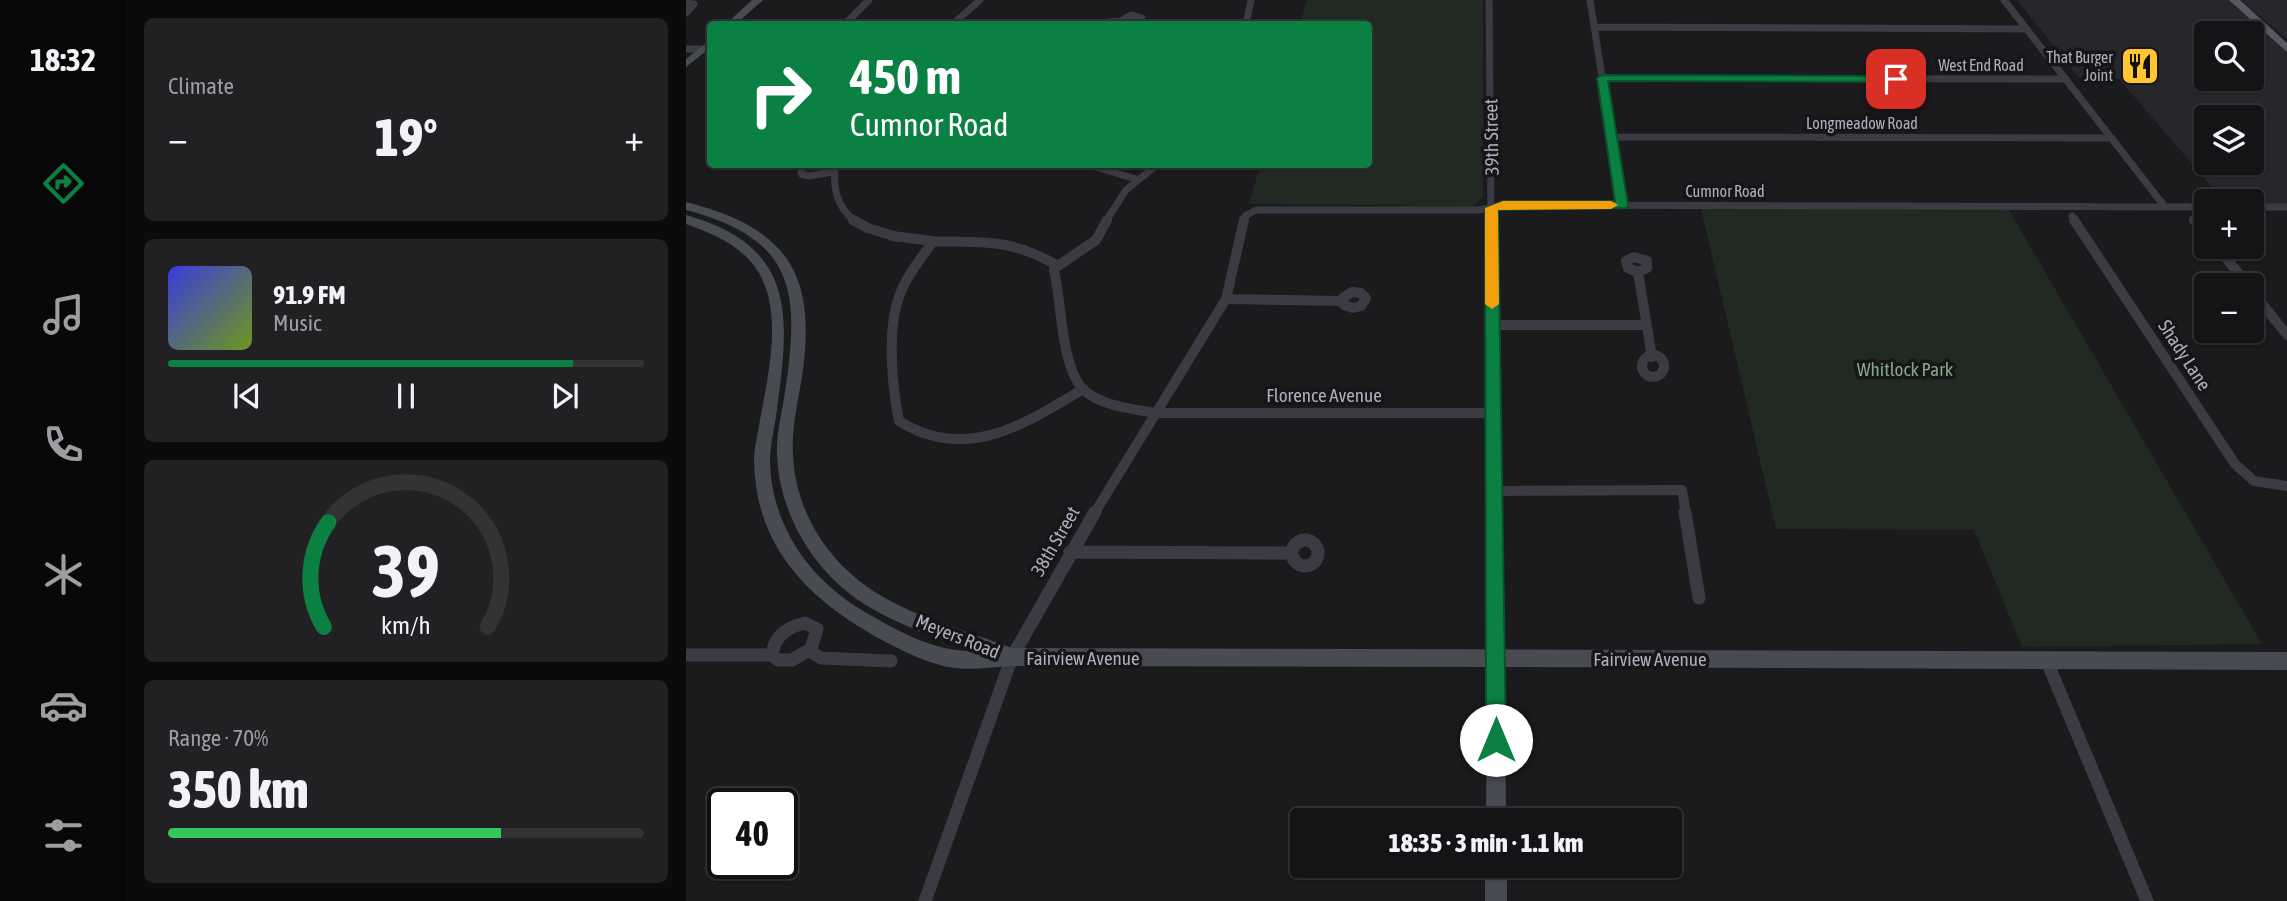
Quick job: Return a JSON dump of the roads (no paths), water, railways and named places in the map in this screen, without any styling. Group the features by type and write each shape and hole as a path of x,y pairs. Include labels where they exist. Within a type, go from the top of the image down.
{"main road":[{"path":"2234,0 2285,46"}],"street":[{"path":"734,21 758,0"},
{"path":"848,21 869,0"},
{"path":"956,21 980,0"},
{"path":"1247,21 1251,0"},
{"name":"39th Street","path":"1489,0 1496,808"},
{"path":"1590,0 1622,205"},
{"path":"2004,0 2165,207"},
{"path":"686,3 694,4 686,13"},
{"path":"1594,27 2027,29"},
{"path":"686,49 707,46"},
{"path":"686,64 707,46"},
{"name":"West End Road","path":"1602,78 2066,79"},
{"name":"Longmeadow Road","path":"1611,137 2112,138"},
{"path":"803,168 801,174 809,176 834,168 832,188 839,207 857,223 892,236 933,241 1010,243 1037,252 1058,266"},
{"path":"1099,168 1136,179"},
{"path":"933,241 904,286 896,304 894,404 899,421 916,432 954,438 988,435 1016,427 1083,389 1068,353 1054,270 1100,236 1117,201 1136,179 1152,168"},
{"name":"Cumnor Road","path":"1245,216 1256,210 1479,210 1503,205 2194,207"},
{"name":"Meyers Road","path":"686,206 726,218 766,244 785,264 796,289 799,321 797,358 785,454 791,497 799,520 830,565 863,592 927,625 1012,657"},
{"path":"2264,207 2287,207"},
{"name":"38th Street","path":"925,901 1012,657 1070,552 1226,299 1245,216"},
{"name":"Shady Lane","path":"2072,216 2235,464 2254,481 2287,486"},
{"name":"Meyers Road","path":"686,219 712,226 750,252 767,272 777,295 779,326 762,461 768,506 776,532 808,581 843,610 910,645 957,660 1012,657"},
{"path":"2227,259 2238,273"},
{"path":"1638,272 1652,357"},
{"path":"1226,299 1342,301"},
{"path":"2264,305 2287,335"},
{"path":"1492,325 1647,325"},
{"name":"Florence Avenue","path":"1083,389 1115,404 1155,413 1493,413"},
{"path":"1494,491 1682,490 1699,598"},
{"path":"1070,552 1290,553"},
{"path":"686,655 772,655 778,660 790,661 809,651 817,640 815,626 805,623 789,628 779,636 773,646 772,655"},
{"path":"809,651 821,658 891,661"},
{"name":"Fairview Avenue","path":"1012,657 2287,661"},
{"path":"2046,659 2147,901"},
{"path":"1496,878 1496,901"}],"place":[{"name":"That Burger Joint","path":"2140,66"}],"park label":[{"name":"Whitlock Park","path":"1905,369"}]}
